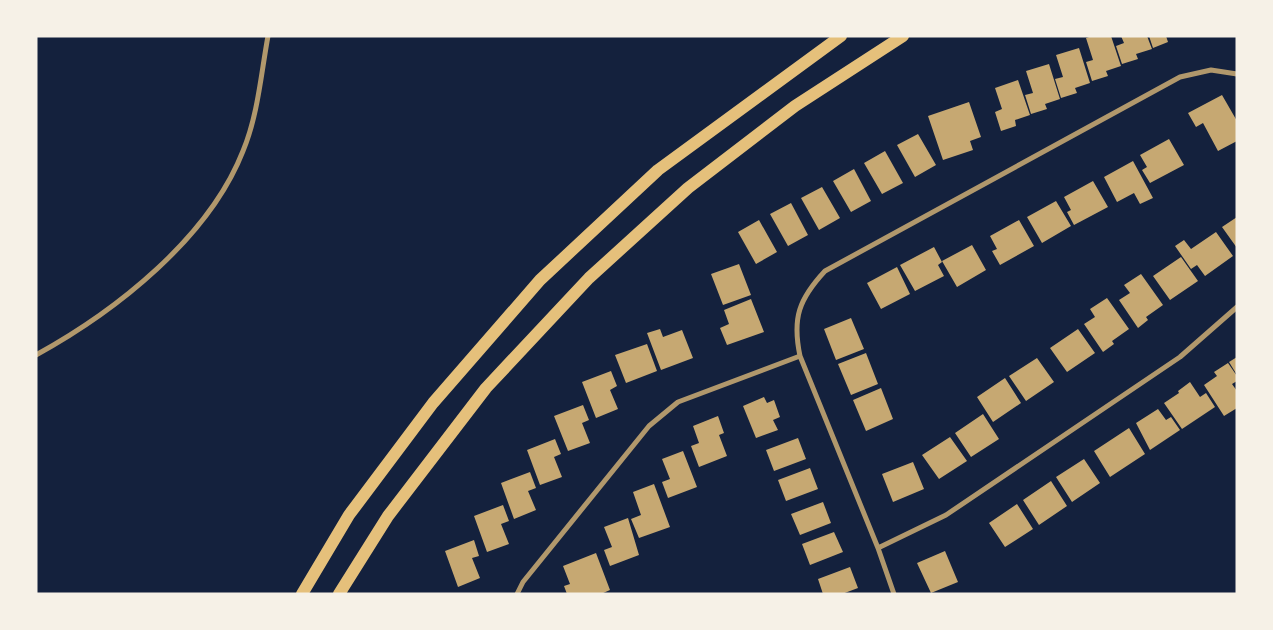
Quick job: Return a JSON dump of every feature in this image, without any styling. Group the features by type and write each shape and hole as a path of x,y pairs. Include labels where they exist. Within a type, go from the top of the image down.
{"main road":[{"path":"302,594 349,515 433,403 540,280 658,170 841,36"},
{"path":"338,594 388,516 486,388 589,278 696,182 796,106 904,36"}],"street":[{"path":"36,355 116,304 156,270 214,204 244,150 254,114 268,36"},
{"path":"894,594 878,548 800,356 796,335 797,315 803,298 825,271 1180,77 1211,70 1237,74"},
{"path":"878,548 946,515 1180,357 1237,307"},
{"path":"517,594 523,582 649,426 663,412 678,402 800,356"}],"building":[{"path":"1092,36 1111,36 1121,66 1106,71 1108,76 1092,81 1086,62 1093,60 1086,38"},
{"path":"1121,36 1147,36 1152,49 1136,54 1138,59 1122,64 1116,46 1124,43"},
{"path":"1149,36 1166,36 1168,42 1153,48"},
{"path":"1079,48 1090,83 1075,88 1077,93 1061,98 1055,79 1063,77 1056,55"},
{"path":"1049,64 1060,99 1045,104 1047,109 1031,114 1025,95 1033,93 1026,71"},
{"path":"1018,80 1030,115 1015,120 1016,126 1001,131 995,112 1002,109 995,88"},
{"path":"1222,95 1237,121 1237,141 1218,151 1203,123 1196,127 1188,113"},
{"path":"969,102 981,137 970,141 973,150 943,160 928,116"},
{"path":"918,134 936,165 915,177 897,145"},
{"path":"1169,139 1184,165 1150,183 1142,170 1147,167 1140,155"},
{"path":"885,151 903,183 882,194 864,163"},
{"path":"1133,161 1153,198 1140,204 1134,193 1117,202 1104,177"},
{"path":"854,169 871,201 851,212 833,181"},
{"path":"1093,181 1108,207 1074,225 1067,212 1071,210 1064,197"},
{"path":"822,187 840,218 819,230 801,198"},
{"path":"1056,201 1071,226 1042,243 1027,217"},
{"path":"791,203 808,235 788,246 770,214"},
{"path":"1237,217 1237,248 1222,227"},
{"path":"759,220 777,252 756,264 738,232"},
{"path":"1019,220 1034,246 1000,265 992,251 997,249 990,236"},
{"path":"1216,232 1233,256 1205,276 1197,265 1191,269 1175,246 1184,240 1191,249"},
{"path":"972,245 986,270 957,287 942,261"},
{"path":"934,247 942,262 938,265 944,276 915,291 900,265"},
{"path":"1181,257 1198,281 1170,300 1153,276"},
{"path":"739,264 751,295 723,305 711,274"},
{"path":"897,267 910,294 881,309 867,283"},
{"path":"1141,274 1163,305 1146,317 1148,320 1138,328 1119,300 1130,293 1124,285"},
{"path":"1107,298 1129,329 1112,341 1114,344 1103,352 1084,324 1095,317 1090,309"},
{"path":"751,299 764,332 727,345 720,328 729,324 724,310"},
{"path":"851,318 864,349 836,360 824,329"},
{"path":"660,329 663,337 682,330 693,358 661,370 647,333"},
{"path":"1078,329 1095,353 1067,372 1050,348"},
{"path":"647,344 657,371 626,383 615,355"},
{"path":"866,353 878,384 851,395 838,364"},
{"path":"1237,357 1237,375 1229,362"},
{"path":"1037,358 1054,382 1026,401 1009,376"},
{"path":"1228,363 1237,376 1237,381 1232,384 1237,391 1237,408 1224,416 1204,385 1217,376 1214,372"},
{"path":"611,371 617,386 610,390 618,409 596,418 582,382"},
{"path":"1005,378 1021,403 993,422 977,397"},
{"path":"1190,382 1200,397 1206,393 1215,407 1182,429 1164,403 1179,393 1178,391"},
{"path":"881,388 893,419 866,431 853,400"},
{"path":"764,397 767,403 774,400 780,417 773,420 778,430 756,438 743,406"},
{"path":"583,405 589,420 582,423 590,443 568,451 554,416"},
{"path":"1158,409 1166,420 1171,417 1180,430 1150,450 1136,423"},
{"path":"983,414 999,439 971,457 955,433"},
{"path":"718,416 724,433 719,435 727,456 699,467 691,446 699,443 693,426"},
{"path":"1129,428 1145,454 1110,477 1094,451"},
{"path":"950,437 967,461 939,479 922,455"},
{"path":"798,438 806,459 774,471 766,450"},
{"path":"555,439 561,454 554,457 562,477 540,485 527,450"},
{"path":"683,451 697,487 668,498 662,482 670,479 662,459"},
{"path":"1084,459 1100,483 1072,502 1056,477"},
{"path":"913,462 924,489 893,502 882,474"},
{"path":"810,468 818,489 786,501 778,480"},
{"path":"530,472 536,488 528,491 536,510 514,519 501,483"},
{"path":"1051,481 1067,506 1039,525 1023,500"},
{"path":"654,484 670,527 639,538 631,519 641,515 633,492"},
{"path":"823,502 831,523 800,535 791,514"},
{"path":"1017,504 1033,529 1005,547 989,523"},
{"path":"503,505 509,521 501,524 509,544 487,552 474,516"},
{"path":"628,518 639,555 610,566 604,550 612,547 604,527"},
{"path":"834,532 843,552 810,565 802,544"},
{"path":"474,540 479,556 472,558 480,578 458,587 445,551"},
{"path":"945,551 958,582 931,593 917,563"},
{"path":"596,553 610,590 601,594 567,594 564,586 570,584 563,566"},
{"path":"850,567 858,588 842,594 823,594 818,579"}]}
